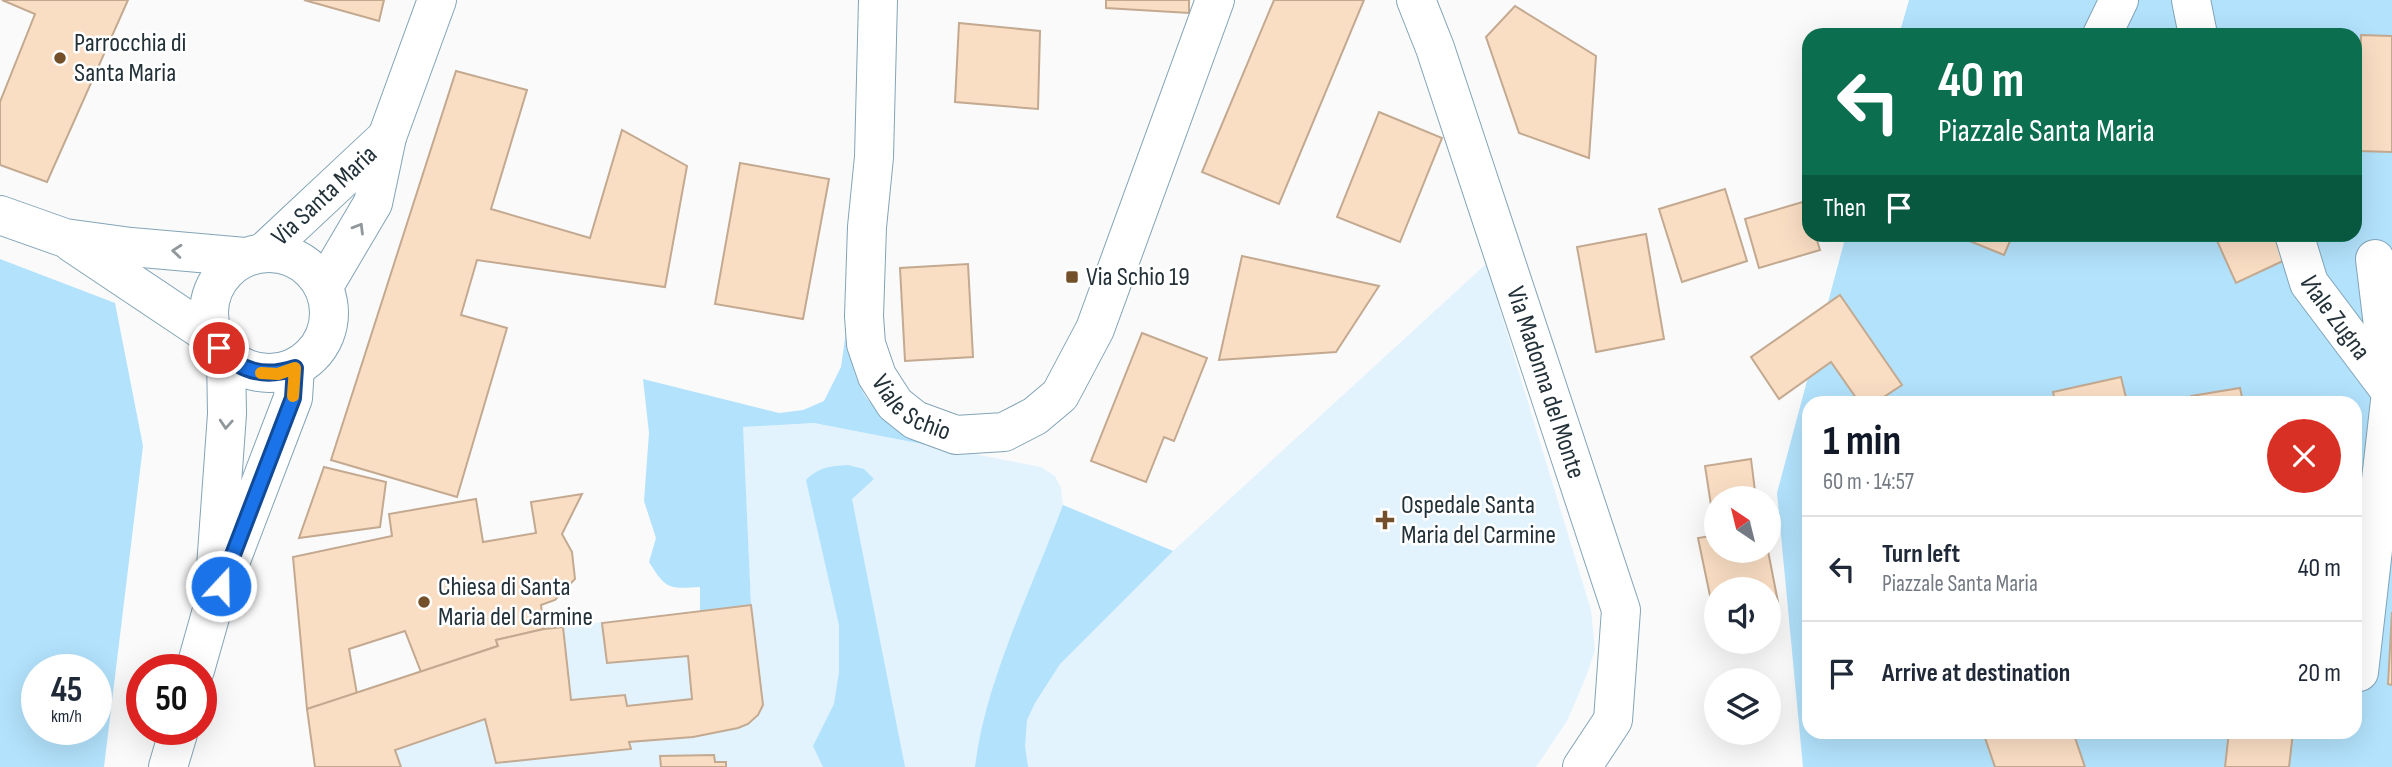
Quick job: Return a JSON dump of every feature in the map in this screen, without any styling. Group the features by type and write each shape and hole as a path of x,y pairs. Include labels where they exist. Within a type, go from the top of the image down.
{"street":[{"name":"Via Santa Maria","path":"324,286 373,204 387,137 437,0"},
{"name":"Viale Schio","path":"878,0 874,157 867,227 864,317 866,344 877,376 895,404 915,420 956,435 1004,432 1035,416 1060,395 1095,329 1215,0"},
{"name":"Via Madonna del Monte","path":"1416,0 1440,61 1621,610 1613,720 1582,767"},
{"path":"2105,28 2119,0"},
{"path":"2191,0 2197,28"},
{"name":"Via Santa Maria","path":"254,255 387,137"},
{"path":"0,215 65,238 131,247 254,255 282,254 299,260 313,271 324,286 330,305 329,324 323,342 311,357 295,368 278,374 258,373 241,367 220,347 65,238"},
{"name":"Viale Zugna","path":"2296,242 2309,283 2391,392"},
{"path":"212,610 227,414 220,347 209,319 217,282 229,268 254,255"},
{"name":"Viale Zugna","path":"2362,646 2391,392 2375,259"},
{"path":"200,654 212,610 293,398 295,368"}],"shaded area":[{"path":"1909,0 2392,0 2392,767 1803,767 1782,546 1782,486 1779,486 1802,400 1802,739 2362,739 2362,396 1803,396 1844,242 2362,242 2362,28 1901,28"},
{"path":"0,259 115,303 143,446 112,701 112,654 21,654 21,745 107,745 104,767 0,767"},
{"name":"Ospedale Santa Maria del Carmine","path":"1486,264 1591,610 1595,650 1567,721 1536,767 315,767 307,709 544,629 751,605 742,427 814,423 1041,467 1055,476 1061,488 1063,505 1173,551"},
{"path":"846,332 855,373 869,401 892,419 943,448 814,423 743,427 751,605 700,612 700,587 681,588 669,585 660,578 649,562 656,538 644,501 649,433 643,379 779,413 803,410 824,401 841,367"},
{"path":"848,465 864,469 874,479 852,499 905,767 823,767 813,746 834,704 839,672 839,625 806,480 825,468"},
{"path":"1063,505 1173,551 1060,664 1027,720 1025,746 1028,767 975,767 980,734 999,668"}],"building":[{"name":"Parrocchia di Santa Maria","path":"2,0 128,0 47,182 0,165 0,102 35,14"},
{"path":"304,0 384,0 379,21"},
{"path":"1106,0 1189,0 1189,13 1106,8"},
{"path":"1274,0 1364,0 1279,204 1202,172"},
{"path":"1515,6 1596,56 1589,158 1519,133 1486,37"},
{"path":"959,23 1040,31 1038,109 955,102"},
{"path":"2362,35 2392,36 2392,152 2362,151"},
{"path":"456,71 527,90 491,209 590,238 622,130 687,166 665,287 477,260 461,315 507,328 457,497 331,460"},
{"path":"1379,112 1442,138 1400,242 1337,217"},
{"path":"740,163 829,179 803,319 715,304"},
{"path":"1725,189 1747,261 1682,282 1659,209"},
{"path":"1802,202 1802,242 1818,242 1820,250 1759,268 1745,219"},
{"path":"1646,234 1664,339 1596,352 1577,247"},
{"path":"1972,242 2010,242 2004,255"},
{"path":"2218,242 2280,242 2287,259 2236,283"},
{"path":"1242,256 1379,286 1336,352 1219,360"},
{"path":"968,264 973,357 905,361 900,268"},
{"path":"1840,295 1902,385 1885,396 1855,396 1831,362 1779,399 1751,357"},
{"path":"1142,333 1207,358 1174,441 1164,437 1146,482 1091,461"},
{"path":"2121,377 2126,396 2054,396 2053,392"},
{"path":"2240,388 2242,396 2191,396"},
{"path":"1751,459 1754,486 1708,486 1705,466"},
{"path":"324,467 386,482 380,527 299,538"},
{"name":"Chiesa di Santa Maria del Carmine","path":"582,494 562,534 572,552 575,579 555,600 541,605 544,629 496,640 498,646 421,672 405,631 349,649 357,694 307,709 293,557 392,536 389,514 476,499 483,542 536,533 531,502"},
{"path":"1704,537 1704,564 1771,564 1773,577 1706,577 1698,538"},
{"path":"751,605 763,705 758,715 738,728 693,737 629,742 631,749 496,763 485,719 395,750 401,767 315,767 307,709 498,646 496,640 544,629 563,627 571,700 625,695 627,706 692,699 688,656 607,663 602,623"},
{"path":"2392,612 2392,685 2388,684"},
{"path":"1985,739 2075,739 2085,767 1995,767"},
{"path":"2228,739 2292,739 2289,767 2225,767"},
{"path":"714,755 715,762 726,762 726,767 661,767 660,756"}],"slow traffic":[{"path":"261,373 278,374 295,368 293,396"}],"place":[{"name":"Parrocchia di Santa Maria","path":"60,58"},
{"name":"Via Schio 19","path":"1072,277"},
{"name":"Ospedale Santa Maria del Carmine","path":"1385,520"},
{"name":"Chiesa di Santa Maria del Carmine","path":"424,602"}],"route":[{"path":"219,348 241,367 258,373 278,374 295,368 293,398 221,586"}]}
